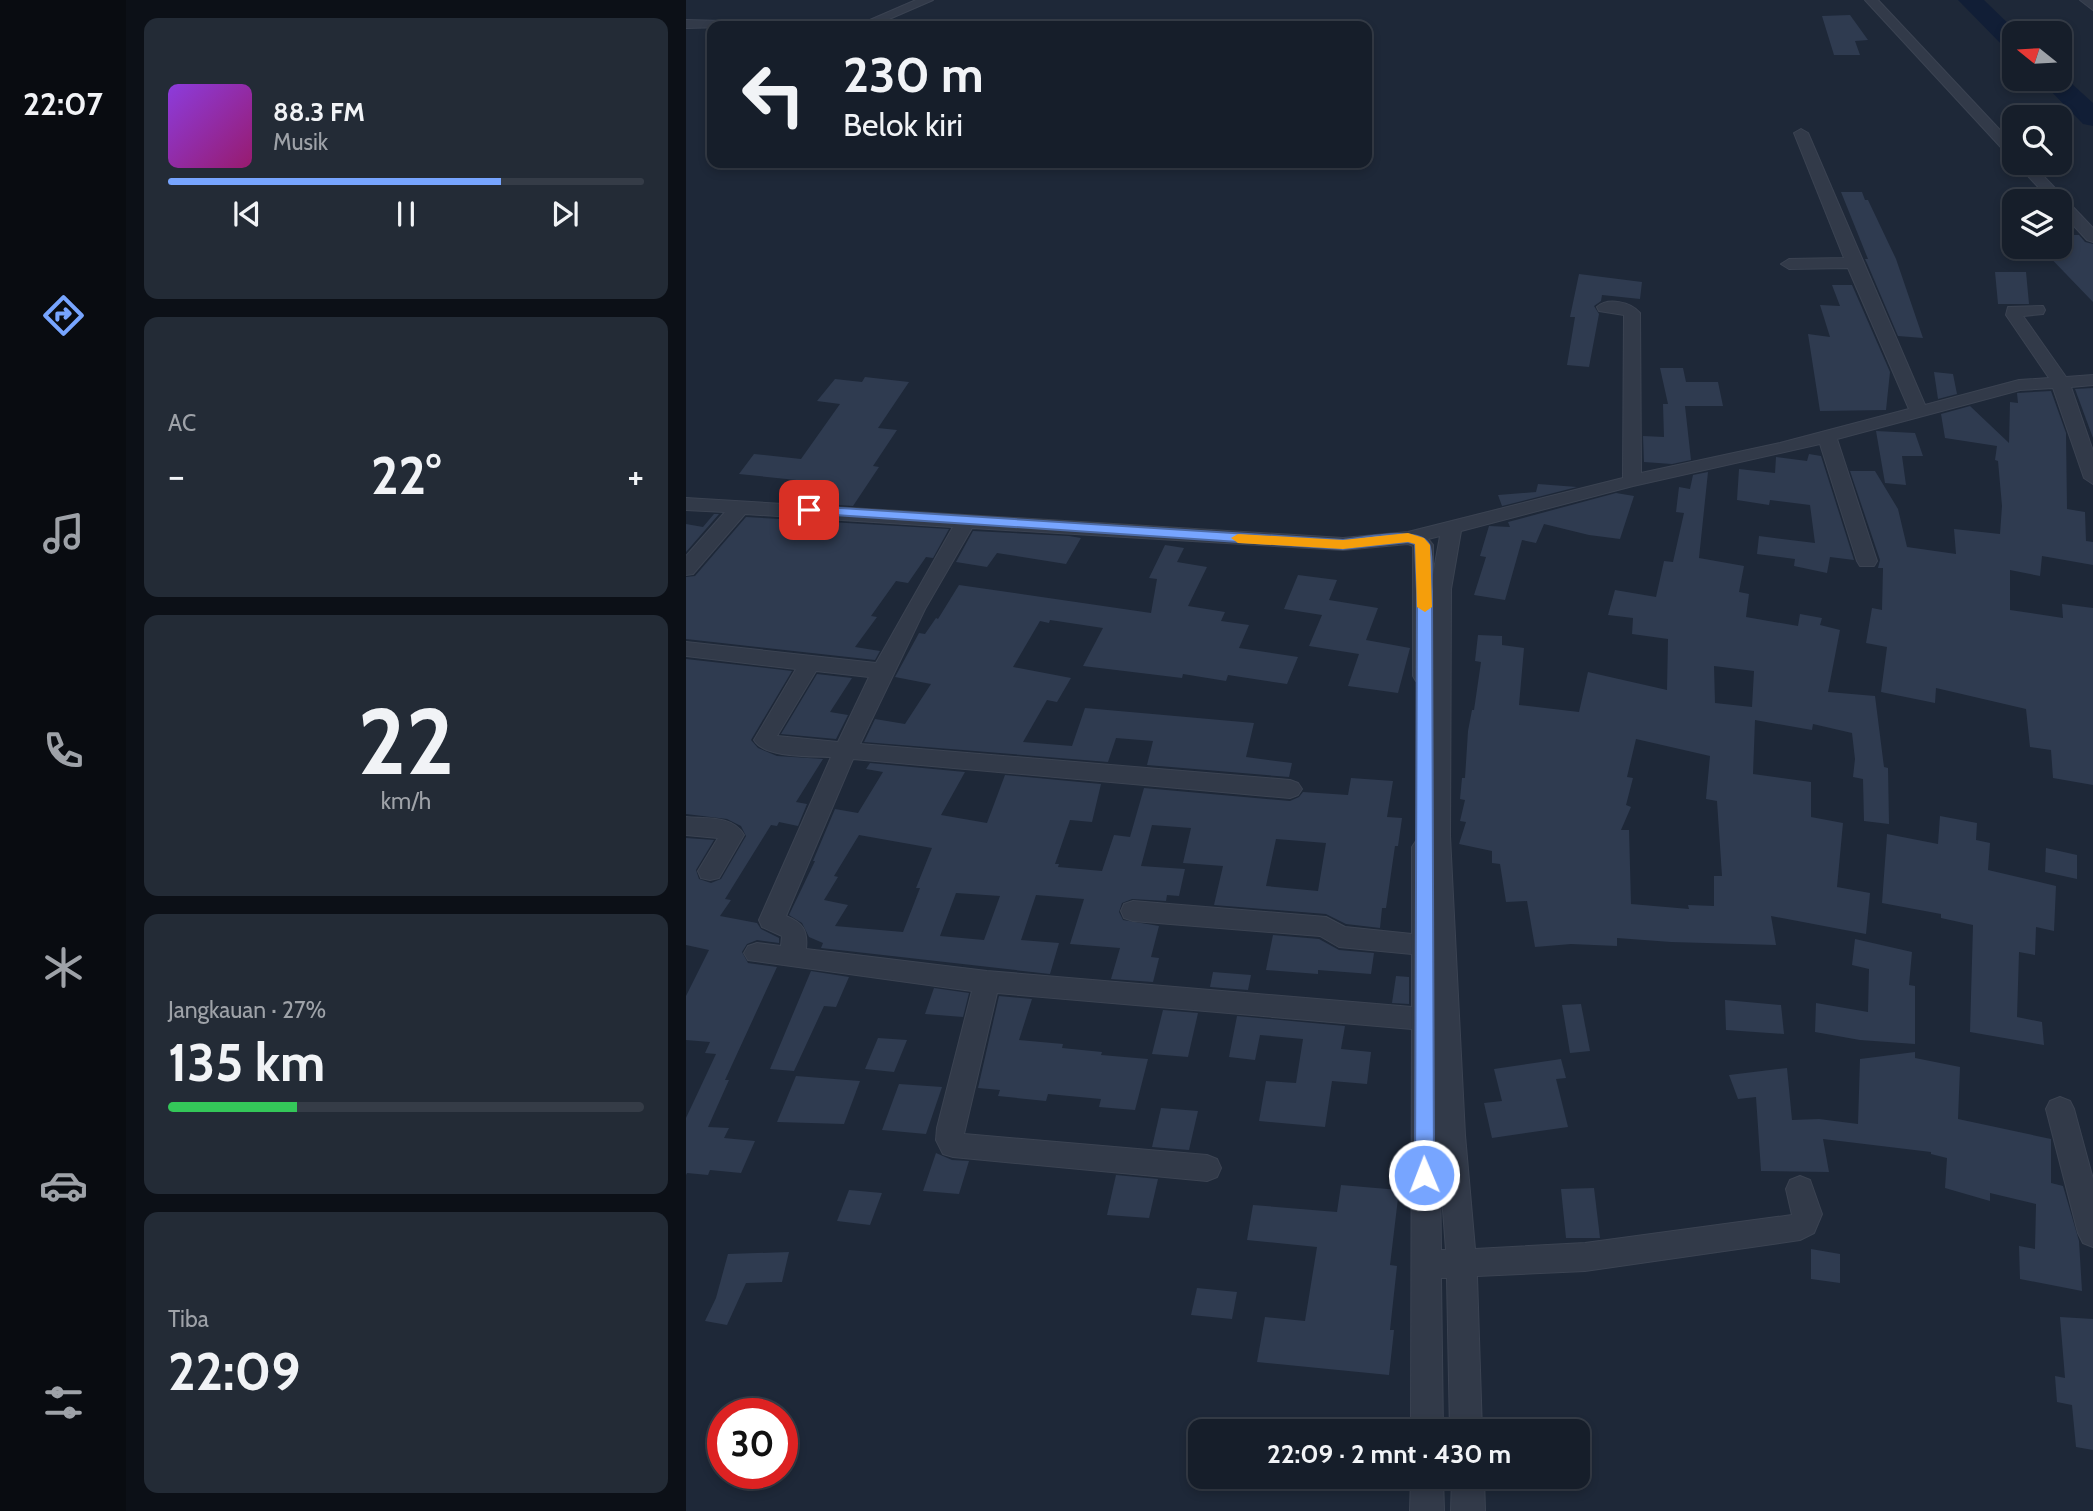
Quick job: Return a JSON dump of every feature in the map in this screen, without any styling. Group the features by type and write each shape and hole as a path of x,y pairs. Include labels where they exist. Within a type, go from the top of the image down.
{"street":[{"path":"874,21 927,0"},
{"path":"1871,0 2002,140"},
{"path":"2086,0 2093,6"},
{"path":"686,24 707,25"},
{"path":"1801,133 1919,412"},
{"path":"2035,175 2048,189"},
{"path":"2072,214 2093,237"},
{"path":"1789,264 1854,263"},
{"path":"1605,307 1625,308 1632,313 1632,481"},
{"path":"2037,310 2014,310 2014,315 2060,381 2093,478"},
{"path":"686,504 1343,544 1432,531 1827,436 2019,385 2093,380"},
{"path":"1827,436 1867,561"},
{"path":"686,569 741,506"},
{"path":"793,956 795,937 792,929 788,924 771,920 845,751 884,671 928,582 967,520"},
{"path":"1432,531 1419,541 1423,545 1433,590 1423,1019 1465,1419"},
{"path":"1429,1419 1447,1264 1451,1135 1438,844 1432,531"},
{"path":"686,649 884,671"},
{"path":"811,661 768,731 765,740 771,744 1290,789"},
{"path":"686,826 727,830 732,835 710,871"},
{"path":"1133,911 1326,927 1339,937 1423,945"},
{"path":"757,953 987,982 1423,1019"},
{"path":"987,982 951,1128 950,1140 953,1145 1207,1168"},
{"path":"2060,1108 2093,1233"},
{"path":"1447,1264 1585,1256 1800,1227 1806,1223 1808,1212 1800,1189"},
{"path":"1427,1489 1427,1511"},
{"path":"1468,1489 1468,1511"}],"building":[{"path":"1850,15 1868,40 1855,41 1860,55 1834,55 1822,16"},
{"path":"1841,192 1862,192 1865,200 1868,200 1896,259 1923,338 1898,336 1865,259 1868,259"},
{"path":"2072,235 2079,235 2085,242 2093,244 2093,302 2052,259 2072,259"},
{"path":"1995,272 2026,272 2029,304 1998,304"},
{"path":"1579,274 1642,282 1640,299 1602,295 1601,301 1594,306 1599,314 1589,367 1567,365 1575,317 1570,317"},
{"path":"1832,285 1852,285 1890,372 1886,410 1820,411 1808,334 1830,337 1820,305 1840,306"},
{"path":"1660,368 1683,368 1686,382 1718,382 1723,406 1685,406 1691,460 1672,464 1644,462 1643,436 1664,437 1663,404 1668,404"},
{"path":"1934,372 1953,374 1957,394 1938,399"},
{"path":"865,377 909,382 878,428 897,430 873,466 879,467 853,506 791,502 806,481 739,474 754,454 801,459 840,404 817,401 835,379 862,382"},
{"path":"2093,388 2093,438 2075,389"},
{"path":"2051,391 2066,433 2067,509 2085,512 2086,541 2093,542 2093,565 2042,556 2040,576 2010,570 2010,610 2063,618 2062,604 2093,608 2093,785 2053,778 2051,750 2030,747 2026,709 1936,688 1935,703 1881,692 1887,647 1866,643 1872,608 1882,610 1883,568 1878,568 1880,560 1850,471 1875,471 1898,509 1907,547 1956,554 1954,529 2000,534 2002,506 1998,461 1995,460 1997,446 1945,438 1941,414 1970,406 2009,443 2010,402 2018,403 2017,393"},
{"path":"1876,431 1915,433 1923,456 1902,456 1906,485 1885,483"},
{"path":"1809,454 1821,456 1854,560 1830,557 1827,573 1794,566 1795,559 1757,554 1759,536 1815,543 1810,505 1770,500 1769,505 1737,500 1739,469 1775,473 1776,457 1807,461"},
{"path":"1708,472 1699,558 1744,566 1739,592 1749,594 1746,617 1798,626 1800,614 1822,618 1820,625 1840,630 1828,692 1875,696 1884,767 1888,768 1889,824 1864,821 1863,779 1853,777 1855,759 1852,733 1813,724 1812,730 1755,720 1753,774 1811,782 1811,817 1843,823 1837,887 1870,893 1866,934 1771,916 1776,945 1617,938 1617,946 1571,944 1535,947 1527,901 1506,902 1500,864 1492,863 1492,851 1459,844 1466,822 1460,821 1465,800 1460,799 1462,778 1465,778 1468,731 1481,662 1475,661 1478,635 1502,636 1502,645 1524,648 1519,705 1579,712 1588,672 1667,690 1668,639 1632,634 1633,618 1608,615 1615,590 1656,597 1664,561 1673,562 1684,513 1676,512 1679,487 1690,489 1693,475","holes":["1714,666 1754,671 1752,707 1715,703","1636,739 1710,756 1706,799 1717,801 1722,876 1714,876 1714,906 1688,905 1689,909 1631,904 1629,830 1621,830 1631,807 1626,805 1633,778 1627,777"]},
{"path":"1538,484 1577,487 1502,506 1498,495 1536,492"},
{"path":"1616,493 1634,496 1620,539 1544,524 1536,543 1522,540 1505,600 1474,595 1486,557 1480,556 1489,526 1510,527 1508,522"},
{"path":"714,514 719,514 686,552 686,524 703,527"},
{"path":"746,517 949,529 933,558 926,557 908,583 896,581 871,616 877,617 855,647 880,651 875,660 686,639 686,577 695,576"},
{"path":"973,531 1081,538 1066,564 997,553 987,567 956,562"},
{"path":"1165,545 1184,548 1177,562 1207,567 1188,606 1225,612 1221,621 1249,625 1239,648 1298,657 1287,684 1228,675 1226,681 1183,674 1182,678 1083,666 1103,628 1040,621 1013,667 1071,678 1057,702 1047,700 1023,742 1072,746 1085,708 1254,723 1246,757 1292,763 1289,777 1147,765 1153,741 1116,738 1108,762 864,742 875,719 905,724 931,684 895,677 919,633 925,634 936,618 938,619 959,585 1151,613 1157,579 1149,578"},
{"path":"1298,575 1337,580 1329,600 1378,608 1366,640 1410,648 1398,693 1348,686 1359,654 1309,646 1322,615 1284,609"},
{"path":"686,659 792,671 751,740 758,748 777,756 823,759 796,802 807,804 798,826 779,822 777,826 771,825 725,899 731,900 720,916 757,923 761,929 779,938 779,943 757,940 747,944 742,952 748,963 777,967 725,1080 729,1080 708,1127 729,1128 724,1138 755,1141 741,1173 710,1170 708,1175 686,1175 686,1118 716,1054 705,1053 710,1042 686,1040 686,996 709,950 686,945 686,838 714,840 696,870 699,879 711,883 721,879 746,836 741,826 727,819 686,814"},
{"path":"817,674 852,678 830,712 848,715 836,739 781,734"},
{"path":"870,763 965,772 941,815 987,823 1005,775 1101,784 1092,822 1070,820 1055,864 1059,864 1058,867 1102,871 1114,835 1130,837 1144,788 1290,801 1303,792 1348,795 1351,778 1393,781 1387,817 1402,818 1386,908 1382,908 1380,928 1346,924 1326,914 1214,905 1223,866 1183,863 1191,828 1152,825 1141,866 1185,869 1179,896 1167,895 1166,901 1132,899 1122,903 1119,912 1123,920 1159,926 1151,957 1159,958 1153,982 1111,979 1120,948 1070,944 1084,899 1036,895 1021,940 1059,943 1050,974 821,948 823,943 809,937 802,923 789,915 815,861 835,809 858,813 883,772 866,769","holes":["859,835 932,848 903,932 835,926 848,905 824,900 838,877 834,876","1276,839 1326,843 1318,891 1266,886","956,893 1000,896 984,940 940,936"]},
{"path":"1940,816 1977,823 1976,840 1990,843 1988,870 2056,886 2054,931 2036,927 2035,955 2019,952 2017,1017 2042,1022 2044,1045 1970,1032 1973,925 1941,918 1941,914 1882,903 1887,834 1938,844"},
{"path":"2046,848 2077,855 2077,879 2045,872"},
{"path":"1273,935 1319,939 1339,950 1374,953 1371,974 1266,970"},
{"path":"1855,939 1912,952 1909,985 1915,986 1915,1044 1860,1040 1815,1032 1816,1003 1868,1012 1869,969 1852,965"},
{"path":"811,971 849,977 836,1007 824,1006 794,1071 770,1069"},
{"path":"1213,972 1251,975 1248,990 1210,987"},
{"path":"1396,976 1409,977 1409,1004 1392,1003"},
{"path":"934,988 969,993 963,1017 925,1014"},
{"path":"999,996 1032,999 1019,1040 1063,1044 1062,1048 1102,1052 1101,1055 1148,1059 1135,1110 1099,1107 1101,1099 1048,1094 1046,1101 998,1096 1000,1090 978,1088"},
{"path":"1725,1000 1781,1005 1784,1034 1726,1030"},
{"path":"1581,1004 1590,1051 1570,1053 1562,1005"},
{"path":"1163,1010 1198,1013 1188,1057 1152,1054"},
{"path":"1237,1016 1345,1026 1341,1049 1371,1052 1367,1084 1332,1081 1325,1127 1259,1121 1266,1081 1296,1083 1303,1039 1260,1035 1255,1060 1229,1057"},
{"path":"878,1038 907,1040 894,1072 865,1069"},
{"path":"1915,1052 1915,1058 1960,1067 1958,1119 2051,1139 2051,1183 2063,1186 2079,1241 2082,1291 2020,1279 2019,1246 2035,1249 2036,1204 1990,1193 1990,1201 1945,1188 1947,1158 1931,1152 1823,1139 1829,1172 1761,1171 1756,1097 1738,1099 1729,1075 1787,1068 1792,1120 1819,1119 1858,1124 1860,1059"},
{"path":"1561,1059 1566,1078 1556,1079 1568,1127 1492,1138 1484,1103 1502,1101 1494,1069"},
{"path":"796,1076 860,1081 844,1124 777,1122"},
{"path":"899,1084 942,1087 926,1134 882,1130"},
{"path":"1161,1108 1198,1111 1189,1150 1152,1147"},
{"path":"936,1153 952,1160 969,1161 959,1194 923,1191"},
{"path":"1116,1175 1158,1179 1149,1218 1107,1215"},
{"path":"1341,1185 1399,1190 1390,1265 1397,1266 1390,1330 1394,1330 1389,1375 1257,1362 1265,1317 1305,1321 1317,1247 1247,1240 1253,1205 1337,1212"},
{"path":"1594,1188 1600,1238 1566,1238 1561,1189"},
{"path":"849,1190 882,1193 870,1225 837,1221"},
{"path":"1811,1249 1840,1254 1840,1283 1811,1279"},
{"path":"789,1252 782,1282 746,1283 727,1325 705,1321 716,1298 728,1254"},
{"path":"1197,1288 1237,1292 1232,1319 1191,1315"},
{"path":"2060,1317 2093,1319 2093,1450 2076,1447 2072,1405 2057,1402 2055,1376 2065,1378"}],"waterway":[{"path":"1970,0 2002,31"},
{"path":"2065,91 2093,118"}],"slow traffic":[{"path":"1238,538 1343,544 1408,538 1419,541 1423,545 1425,607"}],"route":[{"path":"809,510 1343,544 1408,538 1423,545 1424,1175"}]}
